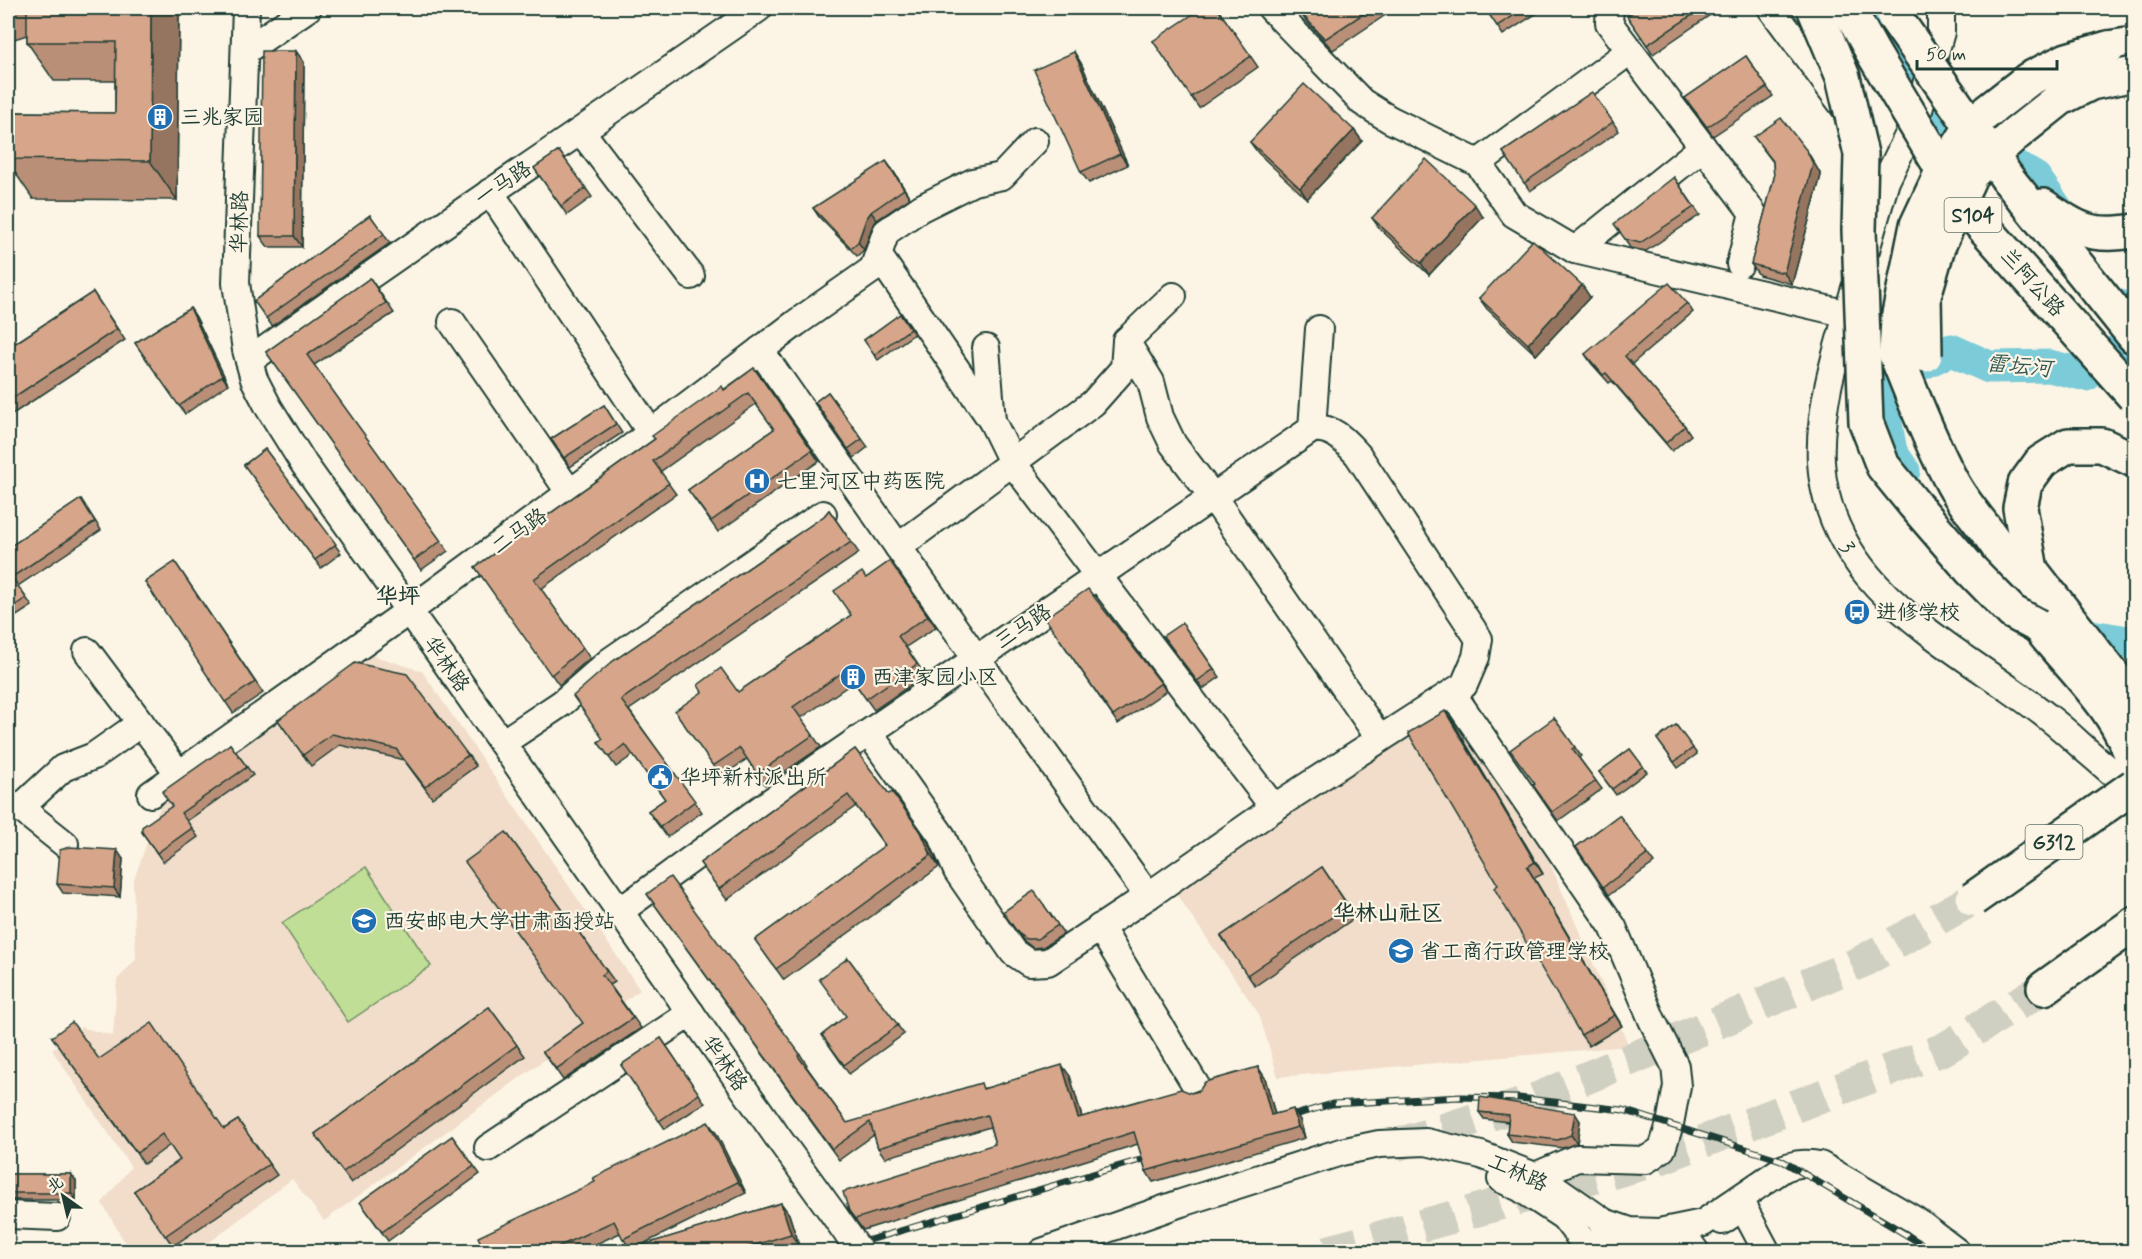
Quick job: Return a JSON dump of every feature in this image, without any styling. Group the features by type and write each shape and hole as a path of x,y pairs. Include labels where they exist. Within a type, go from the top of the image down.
{"highway":[{"path":"1814,8 1844,76 1861,154 1858,230 1866,422 1883,466 1914,504 1971,570 2012,612 2038,626"},
{"name":"兰阿公路","path":"1848,8 1963,204 2134,396"},
{"name":"兰阿公路","path":"1890,8 2008,179 2134,336"},
{"path":"2126,714 2089,686 2038,626 2000,550 1954,486 1930,438 1896,355 1898,319 1917,225 1939,178 1974,122 2029,79 2057,65 2108,48 2134,44"},
{"path":"2134,74 2091,83 2061,98 2012,136 1971,174 1938,247 1924,296 1925,355 1940,419 1971,491 2031,570 2126,714 2134,764"},
{"path":"2008,179 2043,207 2081,230 2112,235 2134,231"},
{"path":"2031,570 2020,508 2025,484 2041,462 2068,445 2102,445 2134,460"},
{"name":"G312","path":"1973,899 2134,786"},
{"path":"2044,988 2134,924"}],"street":[{"name":"华林路","path":"246,8 236,283 249,361 269,408 304,464 860,1251"},
{"path":"245,51 308,8"},
{"name":"一马路","path":"249,361 355,285 759,8"},
{"path":"1610,8 1609,23 1753,213 1740,264"},
{"path":"1771,8 1875,151 1886,181"},
{"path":"1886,181 1917,117 1941,32 1941,8"},
{"path":"1277,9 1362,102 1389,119 1478,163 1514,214 1575,250 1848,314"},
{"path":"1478,163 1630,51"},
{"path":"580,131 691,276"},
{"path":"1035,141 1002,176 973,182 921,208 886,232 878,266 992,421 1012,462 1274,808"},
{"path":"1575,250 1703,147"},
{"name":"3","path":"1886,181 1830,376 1821,461 1826,496 1835,521 1850,550 1866,573 1914,622 2049,717 2134,794"},
{"path":"490,192 651,433"},
{"name":"二马路","path":"151,794 409,611 760,350 878,266"},
{"path":"898,547 1093,403 1124,368 1126,340 1173,297"},
{"path":"452,322 570,493"},
{"path":"869,733 942,836 957,871 1013,951 1029,963 1048,962 1274,808 1464,685 1476,657 1479,639 1358,455 1340,436 1322,428 1312,429 1319,329"},
{"path":"1126,340 1151,382 1160,417 1173,444 1213,496 1380,739"},
{"path":"986,348 992,421"},
{"path":"760,350 976,658 1148,896"},
{"name":"三马路","path":"620,911 976,658 1312,429"},
{"path":"502,743 562,703 610,661 823,514"},
{"path":"87,651 179,774"},
{"path":"1452,693 1613,927 1652,1020 1675,1066 1677,1086 1670,1124 1662,1149 1646,1160 1577,1158 1535,1176"},
{"path":"65,844 20,808 63,768 94,756 141,723"},
{"path":"1100,927 1198,1089"},
{"path":"488,1148 691,1013"},
{"name":"工林路","path":"1042,1251 1181,1203 1341,1152 1379,1144 1426,1142 1480,1155 1535,1176 1604,1222 1630,1231 1659,1232 1703,1224 1785,1168 1805,1163 1820,1166 1915,1220 1957,1251"},
{"path":"1288,1169 1329,1173 1400,1157 1438,1157 1475,1167 1520,1188 1564,1217 1587,1247 1657,1244 1692,1246 1743,1207 1767,1251"},
{"path":"8,1215 57,1216"}],"shaded area":[{"name":"西安邮电大学甘肃函授站","path":"368,654 422,671 640,990 324,1221 292,1179 198,1251 130,1251 102,1203 131,1167 52,1050 81,1027 113,1036 117,980 136,959 133,882 166,789"},
{"name":"省工商行政管理学校","path":"1448,703 1549,861 1629,1046 1278,1077 1259,1014 1172,888"}],"green space":[{"path":"366,867 431,966 348,1022 282,923"}],"building":[{"path":"27,8 151,8 150,161 8,159 8,112 115,113 116,42 27,42"},
{"path":"1202,8 1217,8 1251,56 1191,97 1153,41"},
{"path":"1302,8 1372,8 1325,39 1298,10"},
{"path":"1485,8 1526,8 1497,26"},
{"path":"1639,8 1703,8 1647,45 1627,16"},
{"path":"262,51 296,51 294,236 260,236"},
{"path":"1074,52 1120,154 1081,172 1034,70"},
{"path":"1746,56 1767,87 1707,127 1685,98"},
{"path":"1304,84 1354,130 1300,188 1250,142"},
{"path":"1592,92 1613,122 1524,183 1503,152"},
{"path":"1781,118 1807,151 1813,164 1784,273 1751,264 1774,178 1773,161 1754,137"},
{"path":"559,151 586,188 561,206 534,168"},
{"path":"1426,159 1475,205 1421,263 1372,218"},
{"path":"886,161 904,189 871,212 866,219 858,242 851,248 813,208"},
{"path":"1674,177 1694,207 1640,243 1625,239 1614,224"},
{"path":"370,215 384,234 266,318 254,301"},
{"path":"1533,240 1582,285 1528,344 1479,298"},
{"path":"370,278 386,303 307,355 441,541 414,560 266,352"},
{"path":"1669,283 1687,303 1625,356 1685,426 1666,443 1606,373 1603,375 1585,354"},
{"path":"93,292 117,329 8,401 8,348"},
{"path":"190,308 222,376 179,406 135,343"},
{"path":"900,314 910,329 874,355 864,340"},
{"path":"754,368 812,450 711,521 688,490 774,429 748,393 653,461 669,483 534,579 583,648 551,675 475,567 655,439 652,436 722,386 724,390"},
{"path":"828,392 862,439 848,449 815,402"},
{"path":"604,405 616,424 564,458 551,439"},
{"path":"265,449 336,544 315,560 244,465"},
{"path":"81,499 95,522 12,577 26,598 8,610 8,548"},
{"path":"829,510 851,542 621,700 695,801 660,827 648,811 665,799 625,744 609,757 598,742 603,739 573,696 612,662 824,516"},
{"name":"西津家园小区","path":"890,561 928,616 898,636 917,664 866,699 846,670 793,707 813,735 757,774 740,748 713,766 675,711 702,692 698,685 721,668 738,692 851,615 834,591 862,572 866,578"},
{"path":"175,562 255,682 225,702 145,582"},
{"path":"1088,589 1161,683 1113,716 1045,618"},
{"path":"1182,623 1214,669 1197,681 1163,636"},
{"path":"355,663 407,674 468,755 425,787 396,749 332,734 303,755 278,720"},
{"path":"1445,711 1535,862 1527,867 1615,1015 1581,1035 1494,888 1498,885 1408,733"},
{"path":"1554,718 1575,747 1572,749 1596,781 1552,812 1510,750"},
{"path":"1676,725 1693,748 1674,762 1657,739"},
{"path":"230,744 247,767 181,813 192,828 157,853 142,832 142,827 172,806 162,792"},
{"path":"855,749 889,794 892,792 921,832 931,855 776,969 755,940 885,845 848,795 719,889 700,863"},
{"path":"1630,749 1643,766 1612,789 1599,772"},
{"path":"1619,815 1648,854 1603,887 1576,847"},
{"path":"506,832 607,971 602,975 633,1018 556,1069 543,1052 583,1023 465,862"},
{"path":"69,847 117,850 114,888 57,884 60,850"},
{"path":"1322,867 1348,906 1247,975 1221,936"},
{"path":"670,877 800,1054 798,1056 847,1123 981,1083 983,1089 1062,1065 1078,1118 1181,1089 1191,1093 1199,1091 1205,1082 1258,1067 1271,1115 1293,1109 1298,1127 1146,1171 1134,1132 855,1219 849,1211 843,1192 995,1144 987,1115 878,1148 870,1122 832,1149 647,894"},
{"path":"1034,891 1058,925 1037,939 1027,939 1018,933 1003,912"},
{"path":"848,958 898,1025 844,1065 822,1035 846,1016 819,979"},
{"path":"489,1007 517,1045 343,1172 315,1134"},
{"path":"72,1022 99,1059 152,1023 224,1129 238,1120 269,1164 165,1236 134,1191 180,1160 162,1134 137,1153 52,1037"},
{"path":"661,1038 699,1094 659,1121 621,1065"},
{"path":"1480,1097 1575,1113 1571,1135 1558,1140 1507,1134 1509,1115 1479,1112"},
{"path":"708,1122 738,1182 623,1239 614,1221 549,1251 485,1251 478,1237 595,1182 593,1178"},
{"path":"452,1136 474,1166 382,1232 360,1202"},
{"path":"8,1174 71,1174 71,1193 8,1193"},
{"path":"781,1203 791,1234 735,1251 623,1251"}],"waterway":[{"name":"雷坛河","path":"1864,24 1907,71 1951,129 2035,178 2068,225"},
{"name":"雷坛河","path":"1904,471 1891,452 1883,407 1895,376 1951,350 1989,367 2049,366 2086,375 2124,346 2131,327 2120,306"},
{"name":"雷坛河","path":"2065,623 2091,636 2134,643"}],"tunnel":[{"path":"1396,1145 1529,1102 1861,962 1973,899"},
{"path":"1327,1252 1650,1162 1944,1049 2044,988"}],"railway":[{"path":"1281,1119 1332,1104 1460,1097 1519,1098 1623,1110 1781,1160 1935,1252"},
{"path":"829,1252 1157,1155"}],"place":[{"name":"三兆家园","path":"160,117"},
{"name":"七里河区中药医院","path":"757,481"},
{"name":"进修学校","path":"1857,612"},
{"name":"西津家园小区","path":"853,677"},
{"name":"华坪新村派出所","path":"660,777"},
{"name":"西安邮电大学甘肃函授站","path":"364,921"},
{"name":"省工商行政管理学校","path":"1401,951"}],"district":[{"name":"华坪","path":"398,595"},
{"name":"华林山社区","path":"1388,912"}]}
